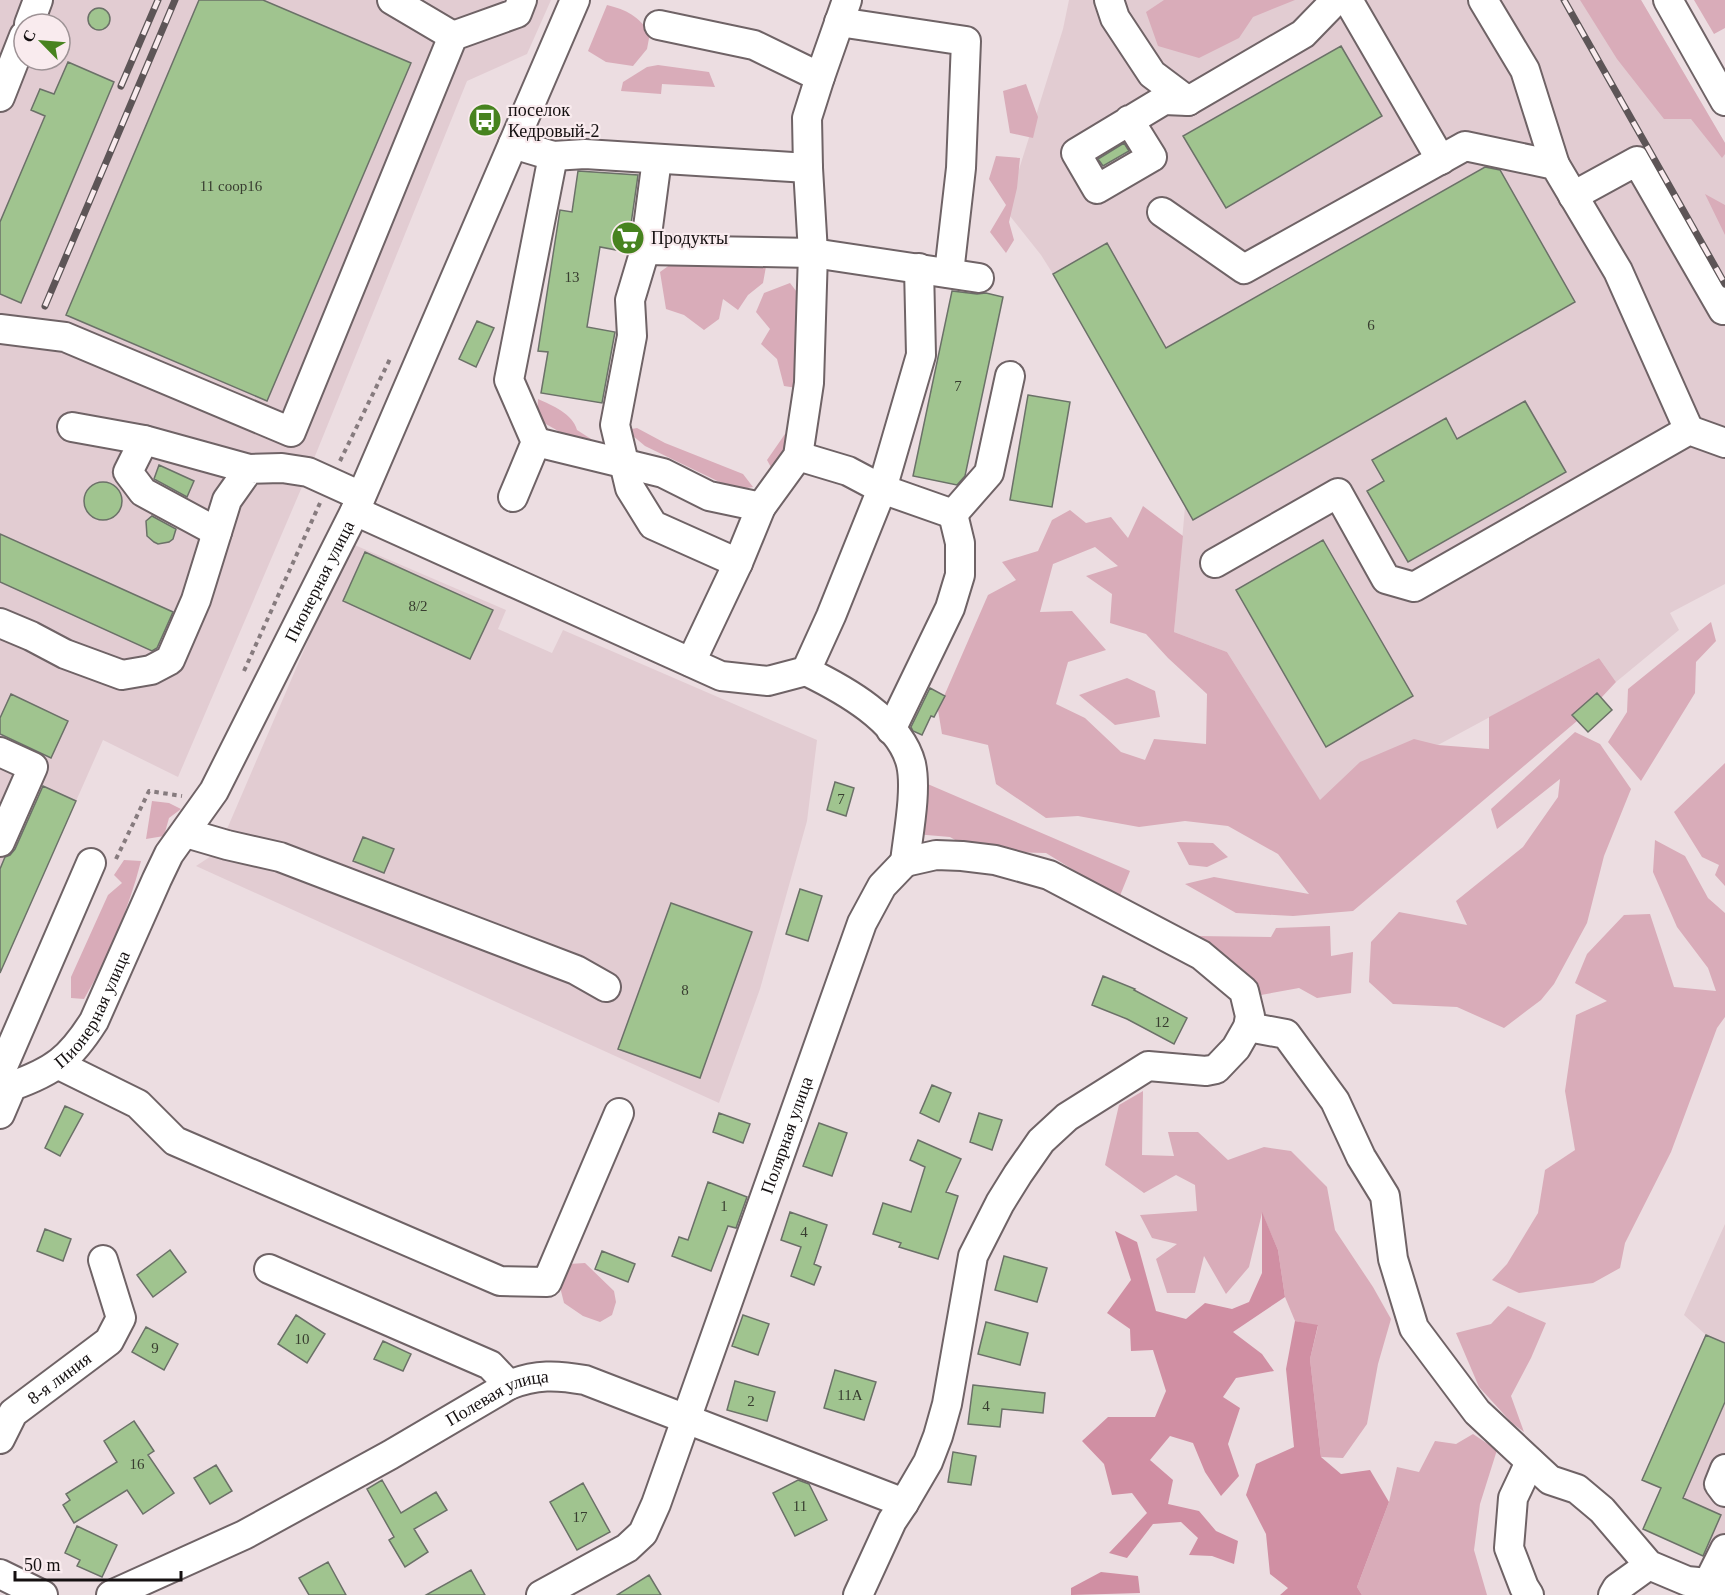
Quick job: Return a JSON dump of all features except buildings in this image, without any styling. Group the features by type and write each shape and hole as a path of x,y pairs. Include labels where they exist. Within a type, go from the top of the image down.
{"street":[{"path":"392,0 453,36"},
{"path":"0,329 64,337 291,432 453,36 517,13 522,0"},
{"name":"Пионерная улица","path":"4,1076 34,1078 59,1065 74,1051 94,1021 169,854 214,791 358,503 575,0"},
{"path":"1109,0 1115,18 1152,74 1188,101"},
{"path":"1130,120 1164,100 1188,101 1303,34 1336,0"},
{"path":"1348,0 1441,160"},
{"path":"1483,0 1525,70 1555,165 1618,271 1689,430 1725,443"},
{"path":"1668,0 1725,101"},
{"path":"691,662 738,563 760,507 798,456 809,383 813,253 807,118 843,11 966,41 961,168 949,273"},
{"path":"659,25 754,45 820,77"},
{"path":"0,97 12,66"},
{"path":"513,144 553,156 585,154 808,168"},
{"path":"1161,212 1244,269 1465,146 1555,165"},
{"path":"513,497 536,442 509,380 553,156"},
{"path":"657,159 645,250 630,300 632,336 615,425 630,488 652,525 738,563"},
{"path":"1573,196 1637,161 1723,310"},
{"path":"645,250 813,253 979,278"},
{"path":"806,670 831,616 882,489 921,355 920,268"},
{"path":"953,514 989,472 1010,376"},
{"path":"72,427 144,440 249,469 290,469 308,472 330,482 358,503 721,676 768,681 806,670 864,704 891,730 903,746 911,764 911,811 905,862 936,855 962,856 995,860 1049,875 1201,955 1244,991 1250,1016 1248,1027 1236,1048 1216,1069 1206,1071 1148,1066 1067,1118 1041,1141 1000,1203 973,1256 947,1404 928,1462 892,1521 858,1595"},
{"path":"1215,563 1338,493 1386,579 1414,587 1689,430"},
{"path":"144,440 128,472 143,492 217,532"},
{"path":"536,442 663,473 709,496 760,507"},
{"path":"798,456 848,471 882,489 953,514"},
{"path":"0,624 31,636 65,654 122,675 151,670 170,660 196,600 227,500 249,469"},
{"path":"891,730 950,608 960,575 960,543 953,514"},
{"path":"0,752 33,767 0,842"},
{"path":"186,833 280,857 576,970 606,987"},
{"path":"0,1114 4,1076 104,862"},
{"name":"Полярная улица","path":"541,1595 627,1548 643,1533 656,1504 862,923 882,886 905,862"},
{"path":"1248,1027 1286,1034 1335,1101 1361,1157 1385,1196 1393,1259 1414,1328 1477,1412 1550,1480 1577,1489 1602,1510 1649,1565 1687,1581 1716,1586 1725,1549"},
{"path":"59,1065 138,1104 175,1142 500,1281 547,1282 619,1113"},
{"name":"8-я линия","path":"0,1439 13,1413 109,1341 120,1318 103,1260"},
{"path":"269,1269 490,1365 509,1385"},
{"name":"Полевая улица","path":"111,1595 244,1535 390,1455 509,1385 528,1378 545,1376 585,1380 904,1503"},
{"path":"1529,1595 1509,1548 1514,1498 1530,1462"},
{"path":"1725,1469 1719,1484 1725,1492"},
{"path":"1613,1595 1617,1588 1649,1565"},
{"path":"0,1574 43,1595"}],"path":[{"path":"242,675 330,482 390,359"},
{"path":"104,862 148,791 193,797"}],"shaded area":[{"path":"0,0 551,0 527,54 467,81 313,461 178,777 103,740 0,973"},
{"path":"1069,0 1641,0 1725,143 1725,584 1670,613 1679,630 1616,682 1599,658 1438,745 1320,801 1227,652 1174,632 1185,507 1053,274 1006,211 1063,29"},
{"path":"1164,0 1295,0 1253,17 1239,38 1199,58 1158,46 1146,12"},
{"path":"1580,0 1641,0 1725,143 1725,154 1722,158 1691,119 1664,119 1617,59"},
{"path":"1694,0 1725,0 1725,28 1714,34"},
{"path":"607,5 632,14 650,33 647,49 633,66 606,62 588,51"},
{"path":"658,65 709,72 715,87 662,84 661,94 621,91 623,82 647,67"},
{"path":"1026,84 1038,117 1033,138 1010,133 1003,91"},
{"path":"996,156 1020,158 1017,188 1009,222 1014,240 1006,253 990,232 1006,205 989,179"},
{"path":"1705,194 1725,205 1725,235"},
{"path":"678,259 767,261 763,283 748,295 738,310 723,299 719,319 704,330 684,315 666,309 660,272"},
{"path":"790,283 803,300 796,336 797,388 784,386 777,359 761,344 770,329 756,312 764,293"},
{"path":"538,399 561,411 571,419 577,430 602,446 583,445 537,419"},
{"path":"637,428 665,443 743,474 753,487 736,490 645,446 626,430"},
{"path":"785,434 794,440 773,471 767,460"},
{"path":"1143,506 1183,536 1174,632 1227,652 1320,800 1360,762 1414,739 1438,745 1489,749 1489,717 1599,658 1616,682 1601,698 1597,693 1573,715 1577,721 1353,911 1293,916 1236,913 1185,884 1214,877 1309,894 1278,854 1228,826 1185,821 1139,827 1078,816 1046,818 996,784 988,745 942,734 938,710 988,595 1016,580 1002,562 1038,551 1052,520 1070,510 1086,523 1111,517 1128,538","holes":["1095,547 1118,566 1086,576 1112,594 1110,623 1146,634 1207,694 1206,744 1154,739 1145,760 1121,752 1085,718 1056,704 1068,662 1106,650 1072,611 1040,612 1053,564"]},
{"path":"350,543 506,610 498,629 552,653 563,630 817,740 807,821 760,989 719,1103 196,866 228,845 224,836"},
{"path":"1711,622 1716,641 1696,662 1695,693 1641,781 1608,742 1627,712 1628,689"},
{"path":"1127,678 1155,691 1160,717 1115,725 1079,695"},
{"path":"1575,732 1600,744 1631,789 1604,856 1587,923 1554,984 1541,1000 1504,1028 1457,1007 1393,1004 1369,982 1371,942 1399,912 1467,925 1456,901 1523,847 1558,797 1560,779 1497,829 1491,809"},
{"path":"1725,763 1725,886 1715,875 1719,865 1702,857 1674,812"},
{"path":"923,782 1130,871 1119,898 1046,853 974,851 950,837 915,834"},
{"path":"152,801 169,803 181,809 169,818 164,836 146,839"},
{"path":"1655,840 1685,856 1708,898 1725,913 1725,1017 1717,1028 1671,1152 1625,1243 1620,1268 1593,1283 1519,1293 1492,1280 1507,1264 1538,1213 1545,1170 1575,1150 1565,1091 1576,1015 1607,1001 1575,983 1587,954 1624,915 1650,914 1674,987 1716,991 1708,968 1677,927 1653,872"},
{"path":"1177,842 1213,843 1228,857 1207,867 1189,865"},
{"path":"124,860 141,861 124,914 110,949 84,999 71,998 71,977 108,895 122,883 114,875"},
{"path":"1330,926 1331,956 1353,952 1351,993 1317,998 1299,988 1261,995 1223,966 1195,936 1271,937 1276,928"},
{"path":"1143,1091 1142,1155 1174,1156 1168,1132 1198,1132 1228,1160 1264,1147 1291,1151 1327,1187 1335,1230 1373,1287 1391,1319 1378,1364 1367,1424 1343,1458 1321,1457 1310,1359 1318,1326 1295,1321 1285,1297 1278,1250 1262,1213 1249,1267 1226,1294 1204,1256 1195,1293 1167,1293 1156,1259 1177,1244 1152,1238 1140,1215 1197,1211 1195,1185 1176,1175 1144,1193 1105,1165 1119,1105"},
{"path":"1262,1212 1278,1250 1285,1297 1233,1332 1262,1354 1274,1371 1236,1378 1223,1397 1240,1408 1228,1444 1239,1476 1221,1496 1205,1472 1193,1443 1170,1436 1150,1460 1173,1480 1168,1504 1199,1511 1216,1531 1238,1541 1234,1564 1212,1556 1189,1555 1198,1538 1181,1522 1153,1524 1127,1558 1109,1553 1147,1513 1132,1493 1112,1495 1104,1464 1082,1441 1108,1417 1155,1417 1166,1391 1153,1350 1131,1351 1130,1329 1107,1313 1131,1280 1115,1231 1137,1242 1156,1311 1186,1319 1205,1303 1232,1309 1249,1302 1262,1273"},
{"path":"1725,1224 1725,1565 1643,1529 1661,1489 1642,1480 1706,1335 1684,1315"},
{"path":"585,1263 614,1291 616,1302 612,1315 600,1322 583,1316 564,1303 560,1287 569,1264"},
{"path":"1508,1306 1546,1323 1511,1396 1524,1432 1512,1423 1479,1387 1456,1333 1491,1324"},
{"path":"1295,1321 1318,1325 1310,1359 1321,1457 1341,1474 1370,1470 1389,1502 1357,1587 1362,1595 1280,1595 1288,1588 1270,1574 1266,1534 1246,1495 1256,1464 1294,1447 1286,1369"},
{"path":"1473,1434 1497,1450 1480,1504 1474,1550 1487,1595 1362,1595 1357,1587 1389,1502 1397,1467 1419,1472 1435,1441 1456,1444"},
{"path":"1101,1572 1138,1576 1140,1593 1071,1595 1071,1588"}],"railway":[{"path":"121,86 158,0"},
{"path":"45,306 175,0"},
{"path":"1564,0 1725,284"}],"place":[{"name":"поселок Кедровый-2","path":"485,120"},
{"name":"Продукты","path":"628,238"}]}
